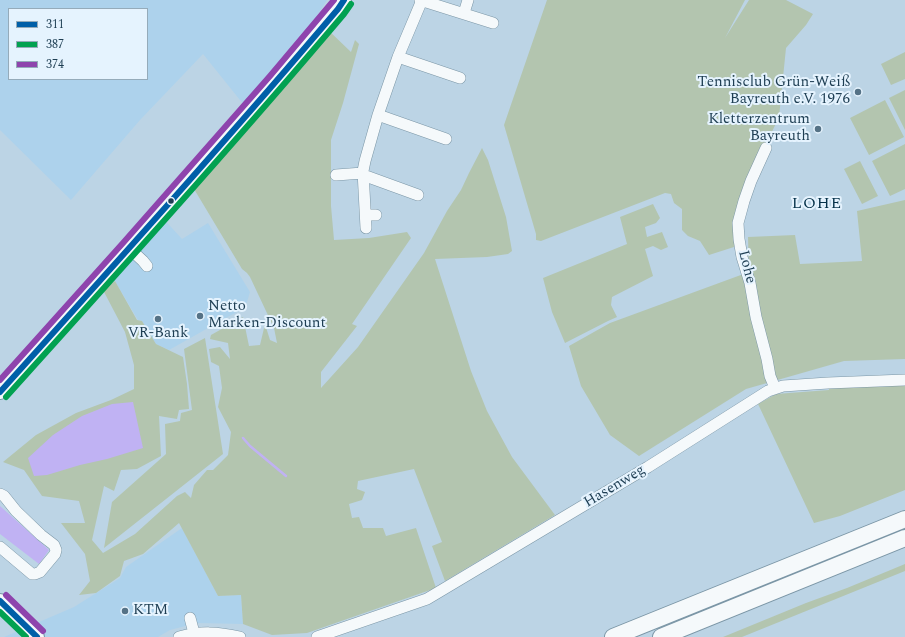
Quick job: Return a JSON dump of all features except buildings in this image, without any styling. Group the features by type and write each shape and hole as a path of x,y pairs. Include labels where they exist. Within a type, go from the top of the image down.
{"highway":[{"path":"613,637 905,519"},
{"path":"661,637 905,538"}],"main road":[{"path":"0,392 306,47 344,0"},
{"path":"0,602 37,637"}],"street":[{"path":"366,228 371,215 363,174 365,160 378,115 398,57 421,0 493,23"},
{"path":"464,13 468,0"},
{"path":"398,57 460,78"},
{"path":"378,115 446,139"},
{"name":"Lohe","path":"766,148 751,181 738,223 742,257 750,283 756,317 770,376 775,388"},
{"path":"336,175 363,174 418,195"},
{"path":"129,248 147,266"},
{"name":"Hasenweg","path":"317,637 427,599 648,467 768,391 783,386 905,380"},
{"path":"0,494 4,496 16,511 40,535 54,545 56,550 55,554 40,572 32,574 0,547"},
{"path":"190,618 194,633"},
{"path":"179,637 194,633 228,634 240,637"}],"shaded area":[{"path":"0,0 327,0 304,36 244,105 203,54 140,120 71,200 0,130"},
{"path":"161,216 182,239 208,223 250,292 247,302 242,309 169,350 156,344 142,321 138,320 115,281 109,276"},
{"path":"133,402 143,448 47,475 34,476 28,458 53,435 82,416 112,404"},
{"path":"0,506 49,550 39,564 0,534"},
{"path":"182,528 218,596 241,595 243,624 197,623 170,630 158,637 4,637 74,607 120,578 126,567"}],"green space":[{"path":"547,0 745,0 725,38 749,0 786,0 813,14 806,25 786,48 779,117 750,178 735,220 734,247 709,255 700,241 688,236 682,230 682,209 674,203 671,194 665,193 541,241 536,240 536,234 504,125"},
{"path":"326,28 351,52 355,40 359,44 331,140 331,206 334,240 369,238 407,232 411,238 352,324 357,326 321,372 321,388 358,347 424,253 447,211 461,190 482,148 488,160 506,217 512,251 508,254 487,257 435,259 471,371 487,411 512,457 555,515 445,581 432,546 442,542 414,469 358,481 357,489 365,492 362,500 349,504 352,518 359,517 363,528 383,528 386,536 416,528 436,588 307,633 272,635 243,624 241,595 218,596 179,523 143,554 124,561 120,576 96,593 79,595 90,581 85,554 61,523 85,523 79,501 42,496 24,470 3,462 36,435 76,413 111,400 134,389 134,365 125,332 103,290 115,281 137,320 142,321 156,344 183,357 189,409 179,410 177,419 159,416 161,456 137,469 121,470 114,491 104,486 92,540 103,553 135,534 177,496 185,492 191,498 194,485 207,470 213,470 228,455 231,432 218,407 222,388 219,366 211,362 209,349 220,347 230,359 228,343 210,339 211,335 243,317 249,346 260,345 265,324 270,340 277,343 274,328 250,277 242,269 191,184"},
{"path":"905,52 905,79 891,85 881,64"},
{"path":"905,90 905,130 889,98"},
{"path":"885,100 904,137 869,155 850,118"},
{"path":"905,144 905,189 890,196 872,161"},
{"path":"860,161 878,196 862,204 844,169"},
{"path":"905,200 905,359 844,361 746,389 639,456 610,435 581,386 569,346 610,323 749,272 748,237 795,235 800,264 862,261 857,211"},
{"path":"653,204 660,218 656,223 645,227 647,237 662,232 668,247 661,250 653,246 645,249 653,276 612,297 611,305 617,317 565,343 552,312 543,278 627,244 620,217"},
{"path":"205,338 223,454 104,548 112,502 166,454 165,424 180,421 181,413 192,410 184,349"},
{"path":"905,380 905,490 840,516 814,523 758,404 776,394 829,390 828,383"},
{"path":"905,564 905,571 742,637 723,637 847,588"}],"waterway":[{"path":"243,438 250,446 286,476"}],"transit line":[{"name":"374","path":"0,380 270,76 334,0"},
{"name":"311","path":"0,392 213,154 297,58 344,0"},
{"name":"387","path":"6,397 219,159 303,63 351,4"},
{"name":"374","path":"6,595 43,631"},
{"name":"311","path":"0,601 37,637"},
{"name":"387","path":"0,612 26,637"}],"place":[{"name":"Tennisclub Grün-Weiß Bayreuth e.V. 1976","path":"858,92"},
{"name":"Kletterzentrum Bayreuth","path":"818,129"},
{"name":"Netto Marken-Discount","path":"200,316"},
{"name":"VR-Bank","path":"158,319"},
{"name":"KTM","path":"125,611"}],"district":[{"name":"LOHE","path":"817,205"}]}
